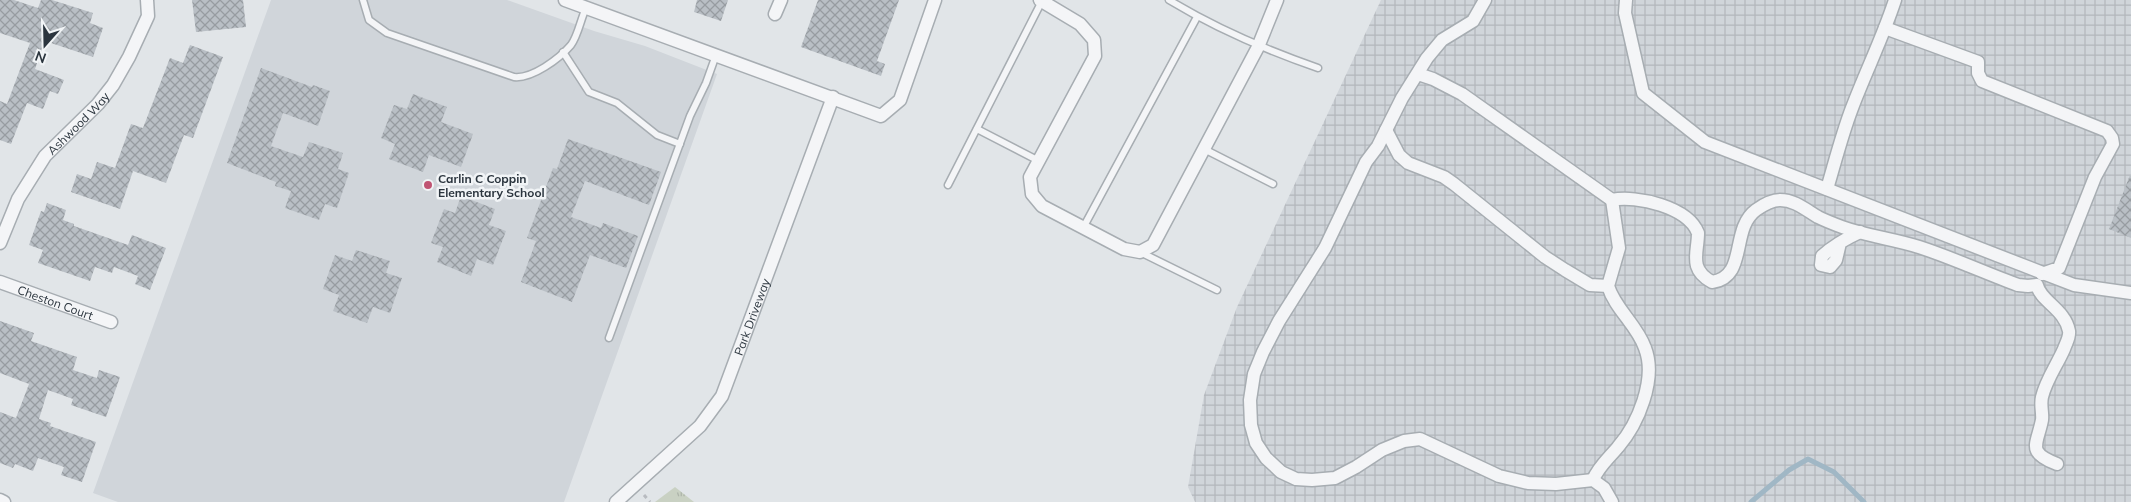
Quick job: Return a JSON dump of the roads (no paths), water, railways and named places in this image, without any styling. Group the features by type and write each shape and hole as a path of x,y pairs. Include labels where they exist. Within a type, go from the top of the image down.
{"street":[{"name":"Ashwood Way","path":"0,243 18,199 39,164 62,138 98,104 113,85 130,57 148,16 148,0"},
{"path":"565,0 833,97 880,116 900,100 935,0"},
{"path":"775,14 781,0"},
{"path":"1041,0 1080,24 1094,40 1095,56 1030,178 1032,194 1042,206 1124,249 1140,252 1153,245 1258,47 1277,0"},
{"path":"1485,0 1473,21 1442,40 1427,58 1402,98 1386,130 1362,170 1325,248 1279,321 1254,374 1251,425 1256,444 1266,458 1281,472 1296,479 1334,478 1356,467 1382,450 1404,441 1420,440 1499,476 1528,483 1556,484 1593,480 1604,488 1612,502"},
{"path":"1626,0 1624,13 1642,93 1705,142 2074,285 2131,293"},
{"path":"1827,189 1851,110 1896,0"},
{"path":"1885,28 1978,62 1978,73 1982,81 2107,131 2112,138 2113,144 2095,177 2059,268 2042,273"},
{"path":"1418,74 1434,79 1462,94 1612,200 1619,248 1608,286 1612,296 1639,333 1646,350 1648,372 1642,406 1637,419 1618,448 1596,472 1593,480"},
{"name":"Park Driveway","path":"616,502 700,426 722,396 833,97"},
{"path":"1386,130 1400,155 1408,163 1444,177 1565,270 1590,284 1608,286"},
{"path":"1612,200 1620,198 1656,203 1685,218 1698,233 1695,251 1698,267 1704,277 1712,282 1726,278 1731,271 1744,224 1755,211 1779,200 1790,201 1830,222 1860,232 1920,247 2018,285 2037,285"},
{"path":"1840,244 1860,232"},
{"path":"2042,273 2037,285 2042,296 2057,308 2066,321 2069,332 2065,347 2042,396 2042,419 2035,444 2035,449 2041,456 2057,464"},
{"name":"Cheston Court","path":"0,282 111,322"},
{"path":"0,500 4,502"}],"lane":[{"path":"363,0 369,20 388,33 514,77 523,78 532,75 572,44 586,8"},
{"path":"948,185 978,129 1041,0"},
{"path":"1169,0 1197,17 1258,47 1318,68"},
{"path":"1083,228 1197,17"},
{"path":"563,52 589,92 617,103 657,135 680,144"},
{"path":"609,338 680,144 716,55"},
{"path":"978,129 1039,161"},
{"path":"1204,148 1273,184"},
{"path":"1140,252 1217,290"}],"waterway":[{"path":"1751,502 1789,470 1808,459 1834,472 1864,502"}],"place":[{"name":"Carlin C Coppin Elementary School","path":"428,185"}]}
